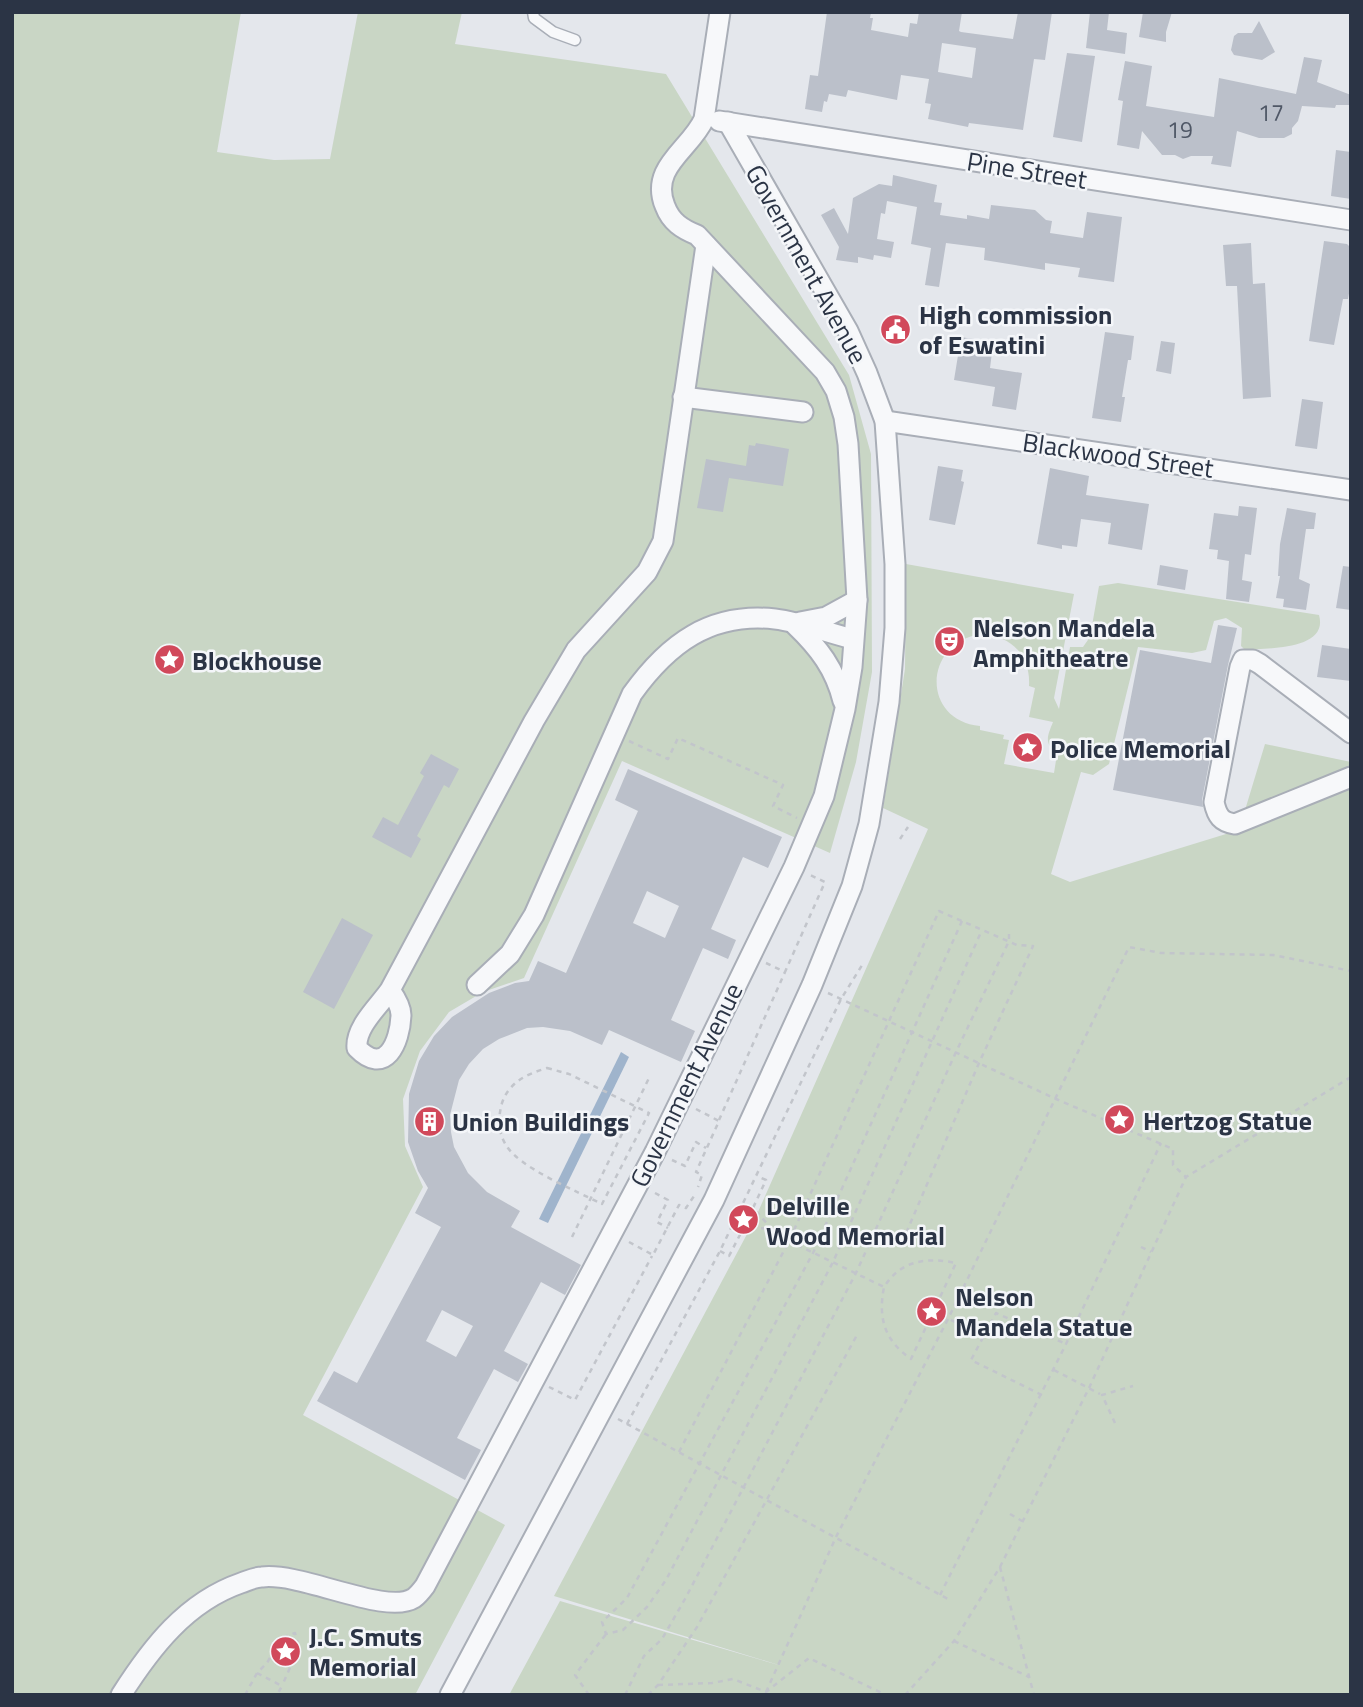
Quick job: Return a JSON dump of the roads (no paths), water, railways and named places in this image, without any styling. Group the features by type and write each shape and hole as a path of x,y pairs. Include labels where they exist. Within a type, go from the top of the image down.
{"street":[{"name":"Government Avenue","path":"121,1695 144,1659 176,1624 223,1589 261,1577 301,1580 391,1604 414,1598 425,1586 655,1152 794,867 824,796 845,709 856,600 848,444 844,417 836,391 825,372 696,235 680,228 666,208 661,194 662,178 668,164 696,133 704,119 720,12"},
{"name":"Pine Street","path":"704,119 1351,220"},
{"name":"Government Avenue","path":"450,1695 714,1200 812,985 842,912 862,855 869,824 889,702 896,594 885,421 848,331 727,122"},
{"path":"390,990 534,721 576,650 647,572 663,541 706,245"},
{"path":"683,397 803,412"},
{"name":"Blackwood Street","path":"885,421 1351,489"},
{"path":"793,623 826,617 856,600"},
{"path":"477,985 510,954 534,915 613,734 632,694 650,668 675,646 700,630 738,619 776,619 853,639"},
{"path":"793,623 819,649 831,666 845,709"},
{"path":"1351,733 1259,664 1253,660 1243,660 1213,802 1216,814 1221,820 1235,824 1351,777"}],"lane":[{"path":"533,12 534,18 553,33 575,40"}],"water":[{"path":"621,1052 629,1057 548,1223 539,1219"}],"place":[{"name":"High commission of Eswatini","path":"896,329"},
{"name":"Nelson Mandela Amphitheatre","path":"950,642"},
{"name":"Blockhouse","path":"169,660"},
{"name":"Police Memorial","path":"1027,748"},
{"name":"Hertzog Statue","path":"1120,1120"},
{"name":"Union Buildings","path":"429,1121"},
{"name":"Delville Wood Memorial","path":"743,1220"},
{"name":"Nelson Mandela Statue","path":"932,1311"},
{"name":"J.C. Smuts Memorial","path":"286,1651"}]}
